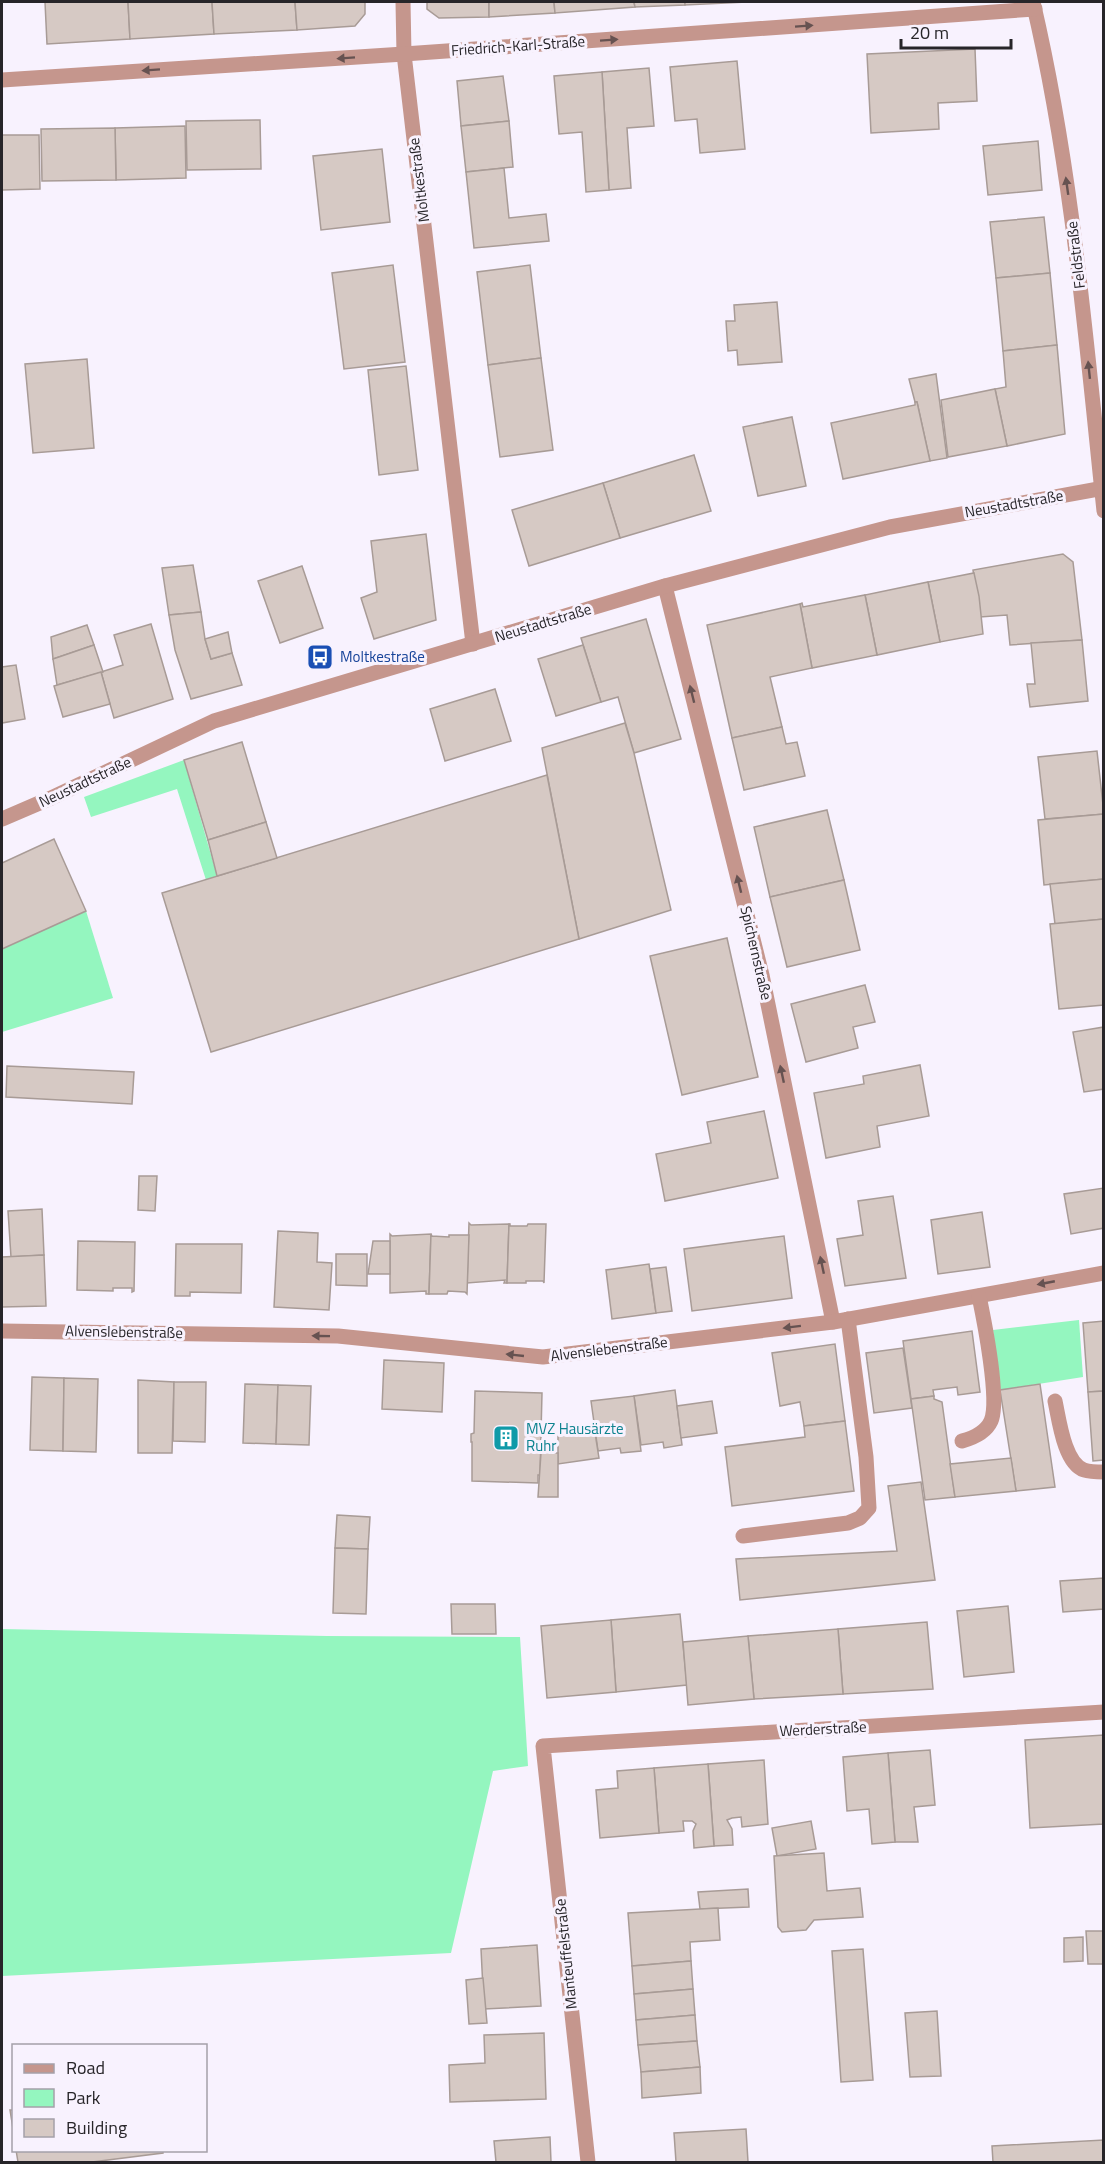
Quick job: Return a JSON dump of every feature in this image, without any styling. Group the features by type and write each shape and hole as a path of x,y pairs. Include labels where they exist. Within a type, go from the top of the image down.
{"street":[{"name":"Moltkestraße","path":"404,2 404,54 473,644"},
{"name":"Friedrich-Karl-Straße","path":"2,80 404,54 1034,5"},
{"name":"Feldstraße","path":"1034,5 1055,103 1075,244 1104,511"},
{"name":"Neustadtstraße","path":"2,819 214,721 665,586 890,527 1102,488"},
{"name":"Spichernstraße","path":"665,586 762,975 841,1321 866,1457 869,1508 860,1518 848,1523 743,1536"},
{"name":"Alvenslebenstraße","path":"2,1331 338,1336 543,1358 841,1321 1104,1273"},
{"path":"962,1441 974,1438 984,1430 992,1420 994,1405 986,1326 979,1296"},
{"path":"1055,1401 1061,1432 1070,1458 1083,1470 1104,1472"},
{"name":"Werderstraße","path":"543,1746 1104,1712"},
{"name":"Manteuffelstraße","path":"543,1746 588,2163"}],"green space":[{"path":"184,760 217,876 206,880 177,789 91,817 84,797"},
{"path":"86,911 113,998 2,1032 2,949"},
{"path":"1079,1320 1083,1377 1000,1390 993,1330"},
{"path":"2,1629 327,1636 520,1637 528,1766 493,1771 451,1953 2,1976"}],"building":[{"path":"45,2 128,2 130,39 47,44"},
{"path":"128,2 212,2 214,34 130,39"},
{"path":"212,2 295,2 297,30 214,34"},
{"path":"295,2 365,2 365,14 355,26 297,30"},
{"path":"427,2 489,2 489,17 439,18 427,9"},
{"path":"489,2 554,2 555,13 489,17"},
{"path":"554,2 634,2 635,7 555,13"},
{"path":"634,2 685,2 685,5 635,7"},
{"path":"685,2 747,2 685,5"},
{"path":"975,49 977,101 938,103 939,129 871,133 867,54"},
{"path":"737,61 745,149 700,153 697,119 675,121 670,67"},
{"path":"649,68 654,126 627,128 631,188 609,190 602,72"},
{"path":"602,72 609,190 586,192 582,132 559,134 554,76"},
{"path":"503,76 509,121 461,126 457,81"},
{"path":"260,120 261,169 187,170 186,121"},
{"path":"509,121 513,167 466,172 461,126"},
{"path":"185,126 186,178 116,180 115,128"},
{"path":"115,128 116,180 42,181 41,129"},
{"path":"2,135 39,135 40,189 2,190"},
{"path":"1038,141 1042,190 988,195 983,146"},
{"path":"382,149 390,222 321,230 313,156"},
{"path":"504,168 509,218 546,214 549,241 474,248 466,172"},
{"path":"1044,217 1050,273 996,278 990,222"},
{"path":"393,265 405,362 344,369 332,273"},
{"path":"530,265 541,358 488,365 477,272"},
{"path":"1050,273 1057,345 1003,351 996,278"},
{"path":"777,302 782,362 738,365 737,350 728,351 726,321 735,321 734,305"},
{"path":"1057,345 1065,434 1007,446 995,389 1006,387 1003,351"},
{"path":"541,358 553,450 500,457 488,365"},
{"path":"87,359 94,448 33,453 25,364"},
{"path":"406,366 418,470 379,475 368,370"},
{"path":"936,374 947,458 930,461 917,402 915,402 909,379"},
{"path":"995,389 1007,446 948,457 941,400"},
{"path":"917,402 930,461 843,479 831,423 915,405"},
{"path":"792,417 806,486 758,496 743,427"},
{"path":"694,455 711,511 620,538 603,483"},
{"path":"603,483 620,538 529,566 512,510"},
{"path":"426,534 436,620 374,639 361,598 377,592 371,541"},
{"path":"1063,554 1073,562 1082,640 1010,645 1007,615 980,617 973,570"},
{"path":"193,565 201,612 169,615 162,568"},
{"path":"302,566 323,628 280,643 258,581"},
{"path":"974,573 983,634 940,642 928,582"},
{"path":"928,582 940,642 877,655 865,595"},
{"path":"865,595 877,655 812,668 800,604 802,603 803,607"},
{"path":"800,604 812,668 770,677 782,727 732,738 707,625"},
{"path":"201,612 211,659 232,653 242,685 191,699 175,650 169,615"},
{"path":"646,619 681,739 634,753 618,697 601,702 581,638"},
{"path":"151,624 173,699 114,718 101,672 123,665 114,635"},
{"path":"87,625 94,645 53,659 51,637"},
{"path":"228,632 232,653 211,659 205,639"},
{"path":"1082,640 1088,701 1030,707 1027,684 1035,684 1031,643"},
{"path":"94,645 103,672 57,685 53,659"},
{"path":"583,645 601,702 556,716 538,659"},
{"path":"16,665 25,719 2,723 2,667"},
{"path":"101,672 110,704 63,717 54,686"},
{"path":"495,689 511,741 445,761 430,709"},
{"path":"625,723 671,910 579,939 542,748"},
{"path":"782,727 786,744 797,742 805,776 744,790 732,738"},
{"path":"242,742 266,822 208,840 184,760"},
{"path":"1097,751 1104,814 1045,819 1038,757"},
{"path":"547,775 579,939 211,1052 162,893"},
{"path":"827,810 844,880 770,897 754,827"},
{"path":"1104,814 1104,879 1044,885 1038,820"},
{"path":"266,822 277,858 217,876 208,840"},
{"path":"54,839 86,911 2,949 2,863"},
{"path":"1104,879 1104,919 1055,924 1050,884"},
{"path":"844,880 860,950 787,967 770,897"},
{"path":"1104,919 1104,1005 1059,1009 1050,924"},
{"path":"727,938 758,1077 682,1095 650,956"},
{"path":"865,985 875,1022 853,1027 858,1048 806,1062 791,1004"},
{"path":"1104,1027 1104,1089 1084,1092 1073,1032"},
{"path":"920,1065 929,1116 877,1126 880,1147 826,1158 814,1093 864,1084 863,1076"},
{"path":"7,1066 134,1072 132,1104 6,1097"},
{"path":"764,1111 778,1178 665,1201 656,1154 711,1143 707,1122"},
{"path":"139,1176 157,1176 155,1211 138,1210"},
{"path":"1104,1188 1104,1228 1071,1234 1064,1194"},
{"path":"893,1196 906,1278 845,1286 837,1239 863,1235 858,1201"},
{"path":"42,1209 44,1255 11,1257 8,1211"},
{"path":"982,1212 990,1267 938,1274 931,1220"},
{"path":"469,1223 471,1225 509,1224 507,1283 504,1283 505,1280 467,1283"},
{"path":"509,1224 510,1226 527,1226 528,1224 546,1224 544,1283 543,1281 526,1281 526,1283 507,1283"},
{"path":"278,1231 318,1233 317,1262 332,1263 329,1310 274,1307"},
{"path":"390,1234 392,1236 431,1234 429,1294 426,1294 426,1291 390,1293"},
{"path":"431,1234 432,1236 449,1237 449,1235 469,1235 467,1294 448,1291 447,1294 429,1294"},
{"path":"784,1236 792,1298 692,1311 684,1249"},
{"path":"78,1241 135,1242 134,1291 132,1292 132,1288 113,1288 113,1291 77,1290"},
{"path":"373,1241 390,1241 390,1274 368,1274"},
{"path":"176,1244 242,1244 241,1293 190,1292 190,1296 175,1296"},
{"path":"336,1254 367,1254 367,1286 336,1285"},
{"path":"44,1255 46,1306 2,1307 2,1257"},
{"path":"649,1264 656,1313 612,1319 606,1270"},
{"path":"666,1267 672,1311 656,1313 650,1269"},
{"path":"1104,1321 1104,1391 1088,1392 1083,1323"},
{"path":"972,1331 980,1392 958,1395 957,1387 933,1390 934,1396 911,1399 903,1341"},
{"path":"835,1344 845,1421 804,1426 800,1402 780,1406 772,1353"},
{"path":"903,1348 912,1408 874,1413 866,1353"},
{"path":"384,1360 444,1363 442,1412 382,1409"},
{"path":"32,1377 64,1378 63,1451 30,1450"},
{"path":"64,1378 98,1379 96,1452 63,1451"},
{"path":"138,1380 174,1382 172,1453 138,1453"},
{"path":"174,1382 206,1382 205,1442 173,1441"},
{"path":"245,1384 278,1385 276,1444 243,1443"},
{"path":"1040,1384 1055,1487 1016,1491 1000,1390"},
{"path":"278,1385 311,1386 309,1445 276,1444"},
{"path":"675,1390 682,1445 664,1448 663,1442 641,1445 634,1396"},
{"name":"MVZ Hausärzte Ruhr","path":"475,1391 542,1393 538,1483 472,1481 471,1434 474,1433"},
{"path":"1104,1391 1104,1460 1093,1461 1088,1392"},
{"path":"634,1396 641,1451 621,1453 620,1448 598,1451 591,1401"},
{"path":"934,1396 934,1399 942,1402 955,1497 925,1500 911,1399"},
{"path":"712,1401 717,1433 681,1438 677,1406"},
{"path":"845,1421 854,1491 732,1506 725,1447 805,1437 804,1426"},
{"path":"594,1427 599,1458 558,1464 558,1432"},
{"path":"541,1453 558,1453 558,1497 538,1497"},
{"path":"1011,1458 1016,1491 955,1497 950,1464"},
{"path":"921,1482 935,1580 740,1600 736,1559 897,1551 888,1486"},
{"path":"337,1515 370,1517 368,1549 335,1548"},
{"path":"335,1548 368,1549 366,1614 333,1613"},
{"path":"1104,1578 1104,1609 1063,1612 1060,1581"},
{"path":"451,1604 495,1604 496,1634 452,1634"},
{"path":"1008,1606 1014,1672 964,1677 957,1611"},
{"path":"680,1614 687,1685 616,1692 611,1620"},
{"path":"611,1620 616,1692 547,1698 541,1626"},
{"path":"927,1622 933,1689 843,1694 838,1629"},
{"path":"838,1629 843,1694 754,1699 748,1636"},
{"path":"748,1636 754,1699 688,1705 683,1642"},
{"path":"1104,1735 1104,1824 1030,1828 1025,1740"},
{"path":"930,1750 935,1805 914,1807 918,1842 895,1842 888,1753"},
{"path":"888,1753 895,1842 872,1844 869,1809 847,1811 843,1757"},
{"path":"764,1760 768,1824 742,1827 741,1817 727,1820 732,1829 733,1845 714,1846 708,1764"},
{"path":"708,1764 714,1846 694,1848 693,1831 696,1824 692,1821 683,1821 684,1831 659,1833 654,1768"},
{"path":"654,1768 659,1833 600,1838 596,1790 618,1788 617,1771"},
{"path":"811,1821 816,1849 777,1856 772,1828"},
{"path":"824,1853 827,1891 860,1888 863,1917 814,1920 806,1930 782,1932 778,1927 774,1856"},
{"path":"748,1889 749,1907 700,1909 698,1892"},
{"path":"718,1908 720,1940 690,1942 691,1961 632,1966 628,1913"},
{"path":"1086,1931 1104,1931 1104,1964 1088,1964"},
{"path":"1083,1937 1083,1961 1064,1962 1064,1938"},
{"path":"537,1945 541,2006 484,2009 481,1949"},
{"path":"863,1949 873,2080 841,2082 832,1951"},
{"path":"691,1961 693,1989 634,1994 632,1966"},
{"path":"483,1978 487,2023 469,2024 466,1980"},
{"path":"693,1989 695,2015 636,2020 634,1994"},
{"path":"937,2011 941,2076 910,2077 905,2013"},
{"path":"695,2015 697,2041 638,2045 636,2020"},
{"path":"544,2033 546,2099 450,2102 449,2065 485,2063 484,2035"},
{"path":"697,2041 700,2067 641,2072 638,2045"},
{"path":"700,2067 701,2093 642,2098 641,2072"},
{"path":"746,2129 748,2162 676,2162 674,2133"},
{"path":"550,2137 551,2162 496,2162 494,2141"},
{"path":"1104,2140 1104,2162 993,2162 992,2146"},
{"path":"16,2152 163,2152 92,2162 18,2162"}],"place":[{"name":"Moltkestraße","path":"320,657"},
{"name":"MVZ Hausärzte Ruhr","path":"506,1438"}]}
